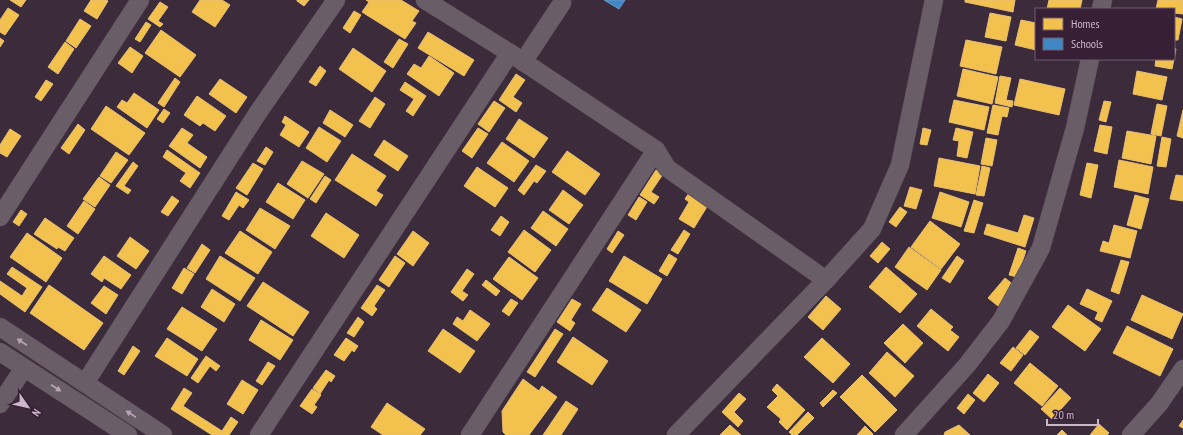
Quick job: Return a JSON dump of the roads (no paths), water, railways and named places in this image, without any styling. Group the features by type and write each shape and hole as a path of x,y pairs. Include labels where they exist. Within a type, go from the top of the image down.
{"street":[{"path":"0,217 140,0"},
{"path":"85,383 257,114 336,0"},
{"path":"425,0 516,57 656,150 668,168 826,280"},
{"path":"259,435 516,57 562,3 562,0"},
{"path":"676,435 826,280 872,229 900,165 934,0"},
{"path":"904,435 967,365 1001,321 1041,248 1075,128 1090,60"},
{"path":"470,435 656,150"},
{"path":"0,327 164,435"},
{"path":"0,352 128,435"},
{"path":"0,404 24,368"},
{"path":"1131,435 1159,404 1183,369"}]}
